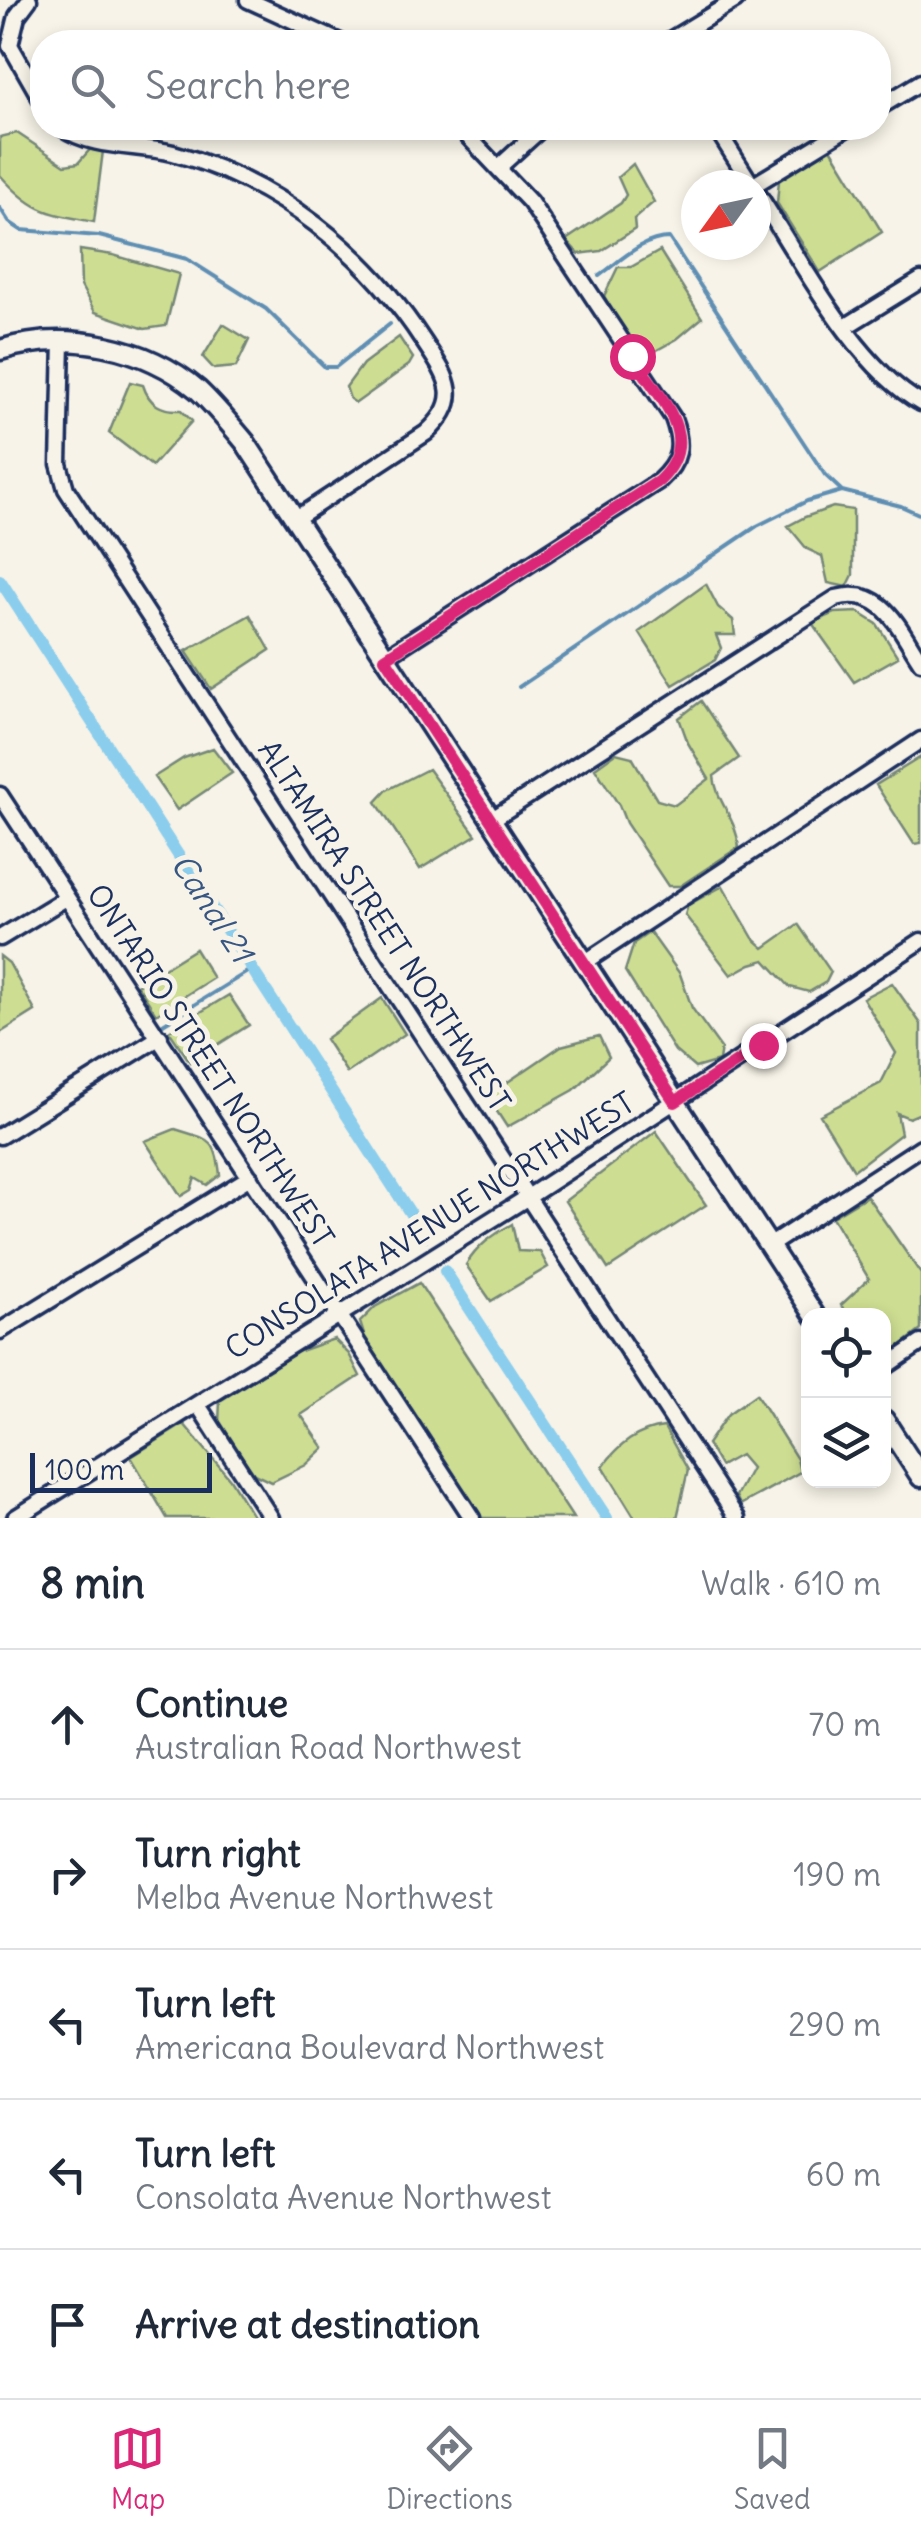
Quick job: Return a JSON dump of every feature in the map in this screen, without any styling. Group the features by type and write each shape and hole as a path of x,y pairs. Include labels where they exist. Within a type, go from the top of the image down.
{"street":[{"path":"29,0 17,16 10,45 30,80"},
{"path":"248,0 314,30"},
{"path":"687,30 736,0"},
{"path":"891,100 921,82"},
{"path":"91,140 172,153 221,170 270,194 323,229 403,309 444,373 450,393 442,418 426,433 295,519"},
{"path":"385,658 659,481 672,469 679,454 681,439 672,418 532,205 472,140"},
{"path":"499,167 529,140"},
{"path":"724,140 743,170"},
{"path":"771,176 828,140"},
{"path":"771,213 844,327 878,372 921,403"},
{"path":"844,327 921,280"},
{"path":"0,350 62,341 129,352 168,369 198,391 245,442 809,1308"},
{"name":"ALTAMIRA STREET NORTHWEST","path":"62,341 59,464 66,490 737,1518"},
{"path":"492,820 836,598 868,596 888,612 921,662"},
{"path":"584,963 921,740"},
{"name":"ONTARIO STREET NORTHWEST","path":"0,795 472,1518"},
{"path":"0,938 66,898"},
{"name":"CONSOLATA AVENUE NORTHWEST","path":"14,1518 341,1316 921,941"},
{"path":"0,1136 160,1037"},
{"path":"769,1246 921,1147"},
{"path":"0,1330 250,1176"},
{"path":"891,1363 921,1343"},
{"path":"198,1405 272,1518"},
{"path":"891,1431 921,1478"}],"green space":[{"path":"17,133 65,165 78,163 93,146 103,151 94,222 41,209 0,175 0,137"},
{"path":"829,145 882,232 820,272 777,203 779,180"},
{"path":"633,164 654,202 634,219 635,229 601,251 579,254 566,240 621,203 626,195 618,177"},
{"path":"80,250 179,274 166,326 145,329 95,312 81,286"},
{"path":"660,251 702,318 677,339 646,356 633,347 604,296 618,267 631,267"},
{"path":"223,324 249,340 236,367 214,369 203,357"},
{"path":"399,337 413,358 409,365 356,403 350,399 346,387 363,364"},
{"path":"130,382 143,385 157,405 181,410 192,421 152,466 109,433"},
{"path":"833,507 853,510 853,575 847,587 828,583 822,556 807,549 788,526"},
{"path":"706,584 718,607 733,620 735,635 716,635 721,648 715,660 673,685 639,632"},
{"path":"858,612 877,624 898,657 854,682 812,623 835,613"},
{"path":"250,615 270,650 211,689 186,651"},
{"path":"701,701 739,758 714,776 739,847 680,886 668,886 595,768 616,753 632,757 657,800 675,805 709,779 679,718"},
{"path":"213,748 232,773 177,810 154,777 184,758"},
{"path":"921,757 921,843 914,844 876,785"},
{"path":"428,769 476,835 420,869 376,802 387,790"},
{"path":"723,886 753,938 764,948 798,924 831,972 826,982 809,992 790,987 765,960 731,975 685,915 688,905"},
{"path":"650,932 680,974 692,1008 721,1048 719,1061 695,1068 675,1051 625,971 634,943"},
{"path":"195,949 213,978 156,1014 137,985"},
{"path":"0,956 9,963 35,1011 0,1033"},
{"path":"892,983 921,1024 921,1113 909,1118 897,1113 901,1134 854,1170 820,1115 881,1083 896,1053 863,998"},
{"path":"229,995 249,1025 190,1062 169,1031"},
{"path":"382,998 405,1034 347,1073 325,1039"},
{"path":"599,1036 609,1057 574,1090 507,1127 487,1096 561,1046"},
{"path":"175,1129 213,1146 220,1175 207,1185 195,1178 191,1190 181,1196 145,1141"},
{"path":"656,1131 706,1205 608,1269 565,1201"},
{"path":"867,1196 921,1274 921,1330 891,1353 891,1308 841,1305 869,1279 832,1217"},
{"path":"512,1224 518,1251 540,1252 548,1267 491,1301 466,1265 486,1242"},
{"path":"419,1283 573,1518 482,1518 365,1338 360,1322 375,1307"},
{"path":"334,1339 349,1354 360,1376 301,1415 324,1448 306,1465 271,1482 254,1474 219,1423 220,1400 297,1352"},
{"path":"756,1394 797,1459 800,1472 740,1505 736,1496 751,1468 740,1455 720,1466 707,1444 728,1414"},
{"path":"184,1424 230,1479 254,1518 167,1518 131,1457"},
{"path":"664,1427 688,1470 677,1518 635,1518 603,1466 629,1440"}],"waterway":[{"path":"0,208 9,222 21,230 99,236 187,259 266,309 325,367 336,367 390,324"},
{"path":"599,276 641,246 669,238 825,475 842,491"},
{"path":"519,687 757,526 807,501 842,491 921,515"},
{"name":"Canal 21","path":"0,580 425,1236"},
{"path":"163,1024 252,969"},
{"name":"Canal 21","path":"445,1271 607,1518"}],"route":[{"path":"632,356 681,439 672,469 385,658 675,1102 763,1045"}]}
